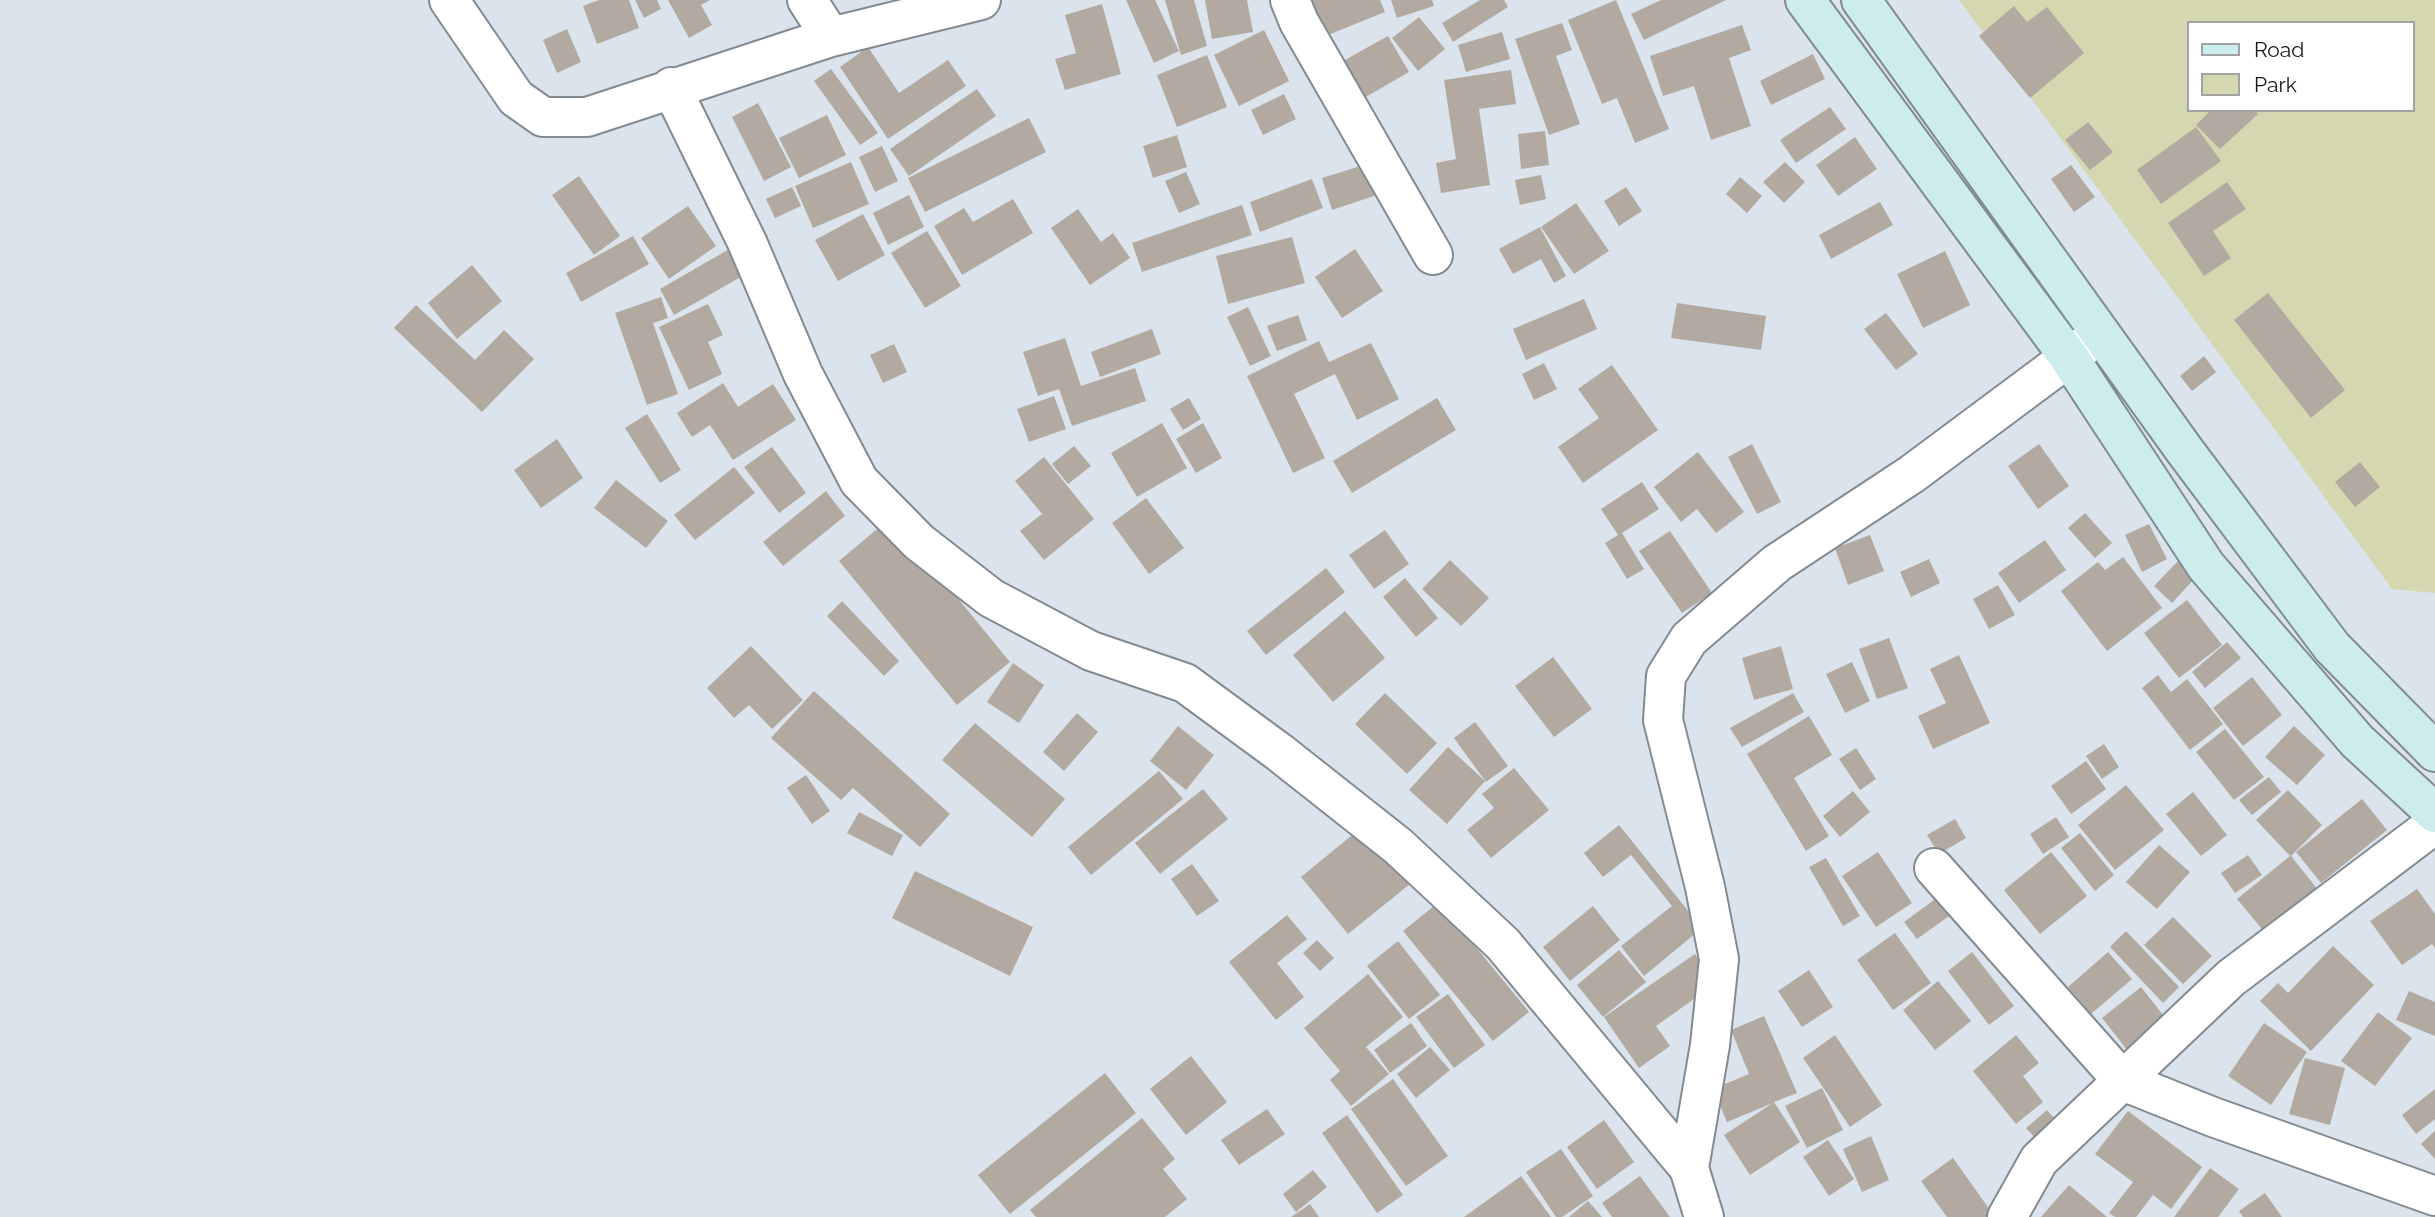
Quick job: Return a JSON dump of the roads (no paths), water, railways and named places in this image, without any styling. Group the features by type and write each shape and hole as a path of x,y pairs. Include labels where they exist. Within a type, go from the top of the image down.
{"street":[{"path":"450,0 516,98 543,117 587,117 671,87 831,37 981,0"},
{"path":"807,0 831,37"},
{"path":"1290,0 1299,22 1433,255"},
{"path":"1805,0 2068,356 2206,566 2357,741 2435,813"},
{"path":"1861,0 2101,335 2332,647 2435,752"},
{"path":"671,87 747,242 803,374 859,481 919,542 991,598 1091,650 1185,683 1279,752 1398,846 1503,944 1689,1168 1704,1217"},
{"path":"1689,1168 1710,1045 1719,959 1705,887 1663,720 1666,676 1689,639 1777,563 1912,474 2068,356 2101,335"},
{"path":"2007,1217 2039,1160 2231,978 2435,824"},
{"path":"1934,868 2123,1081 2213,1118 2435,1196"}]}
